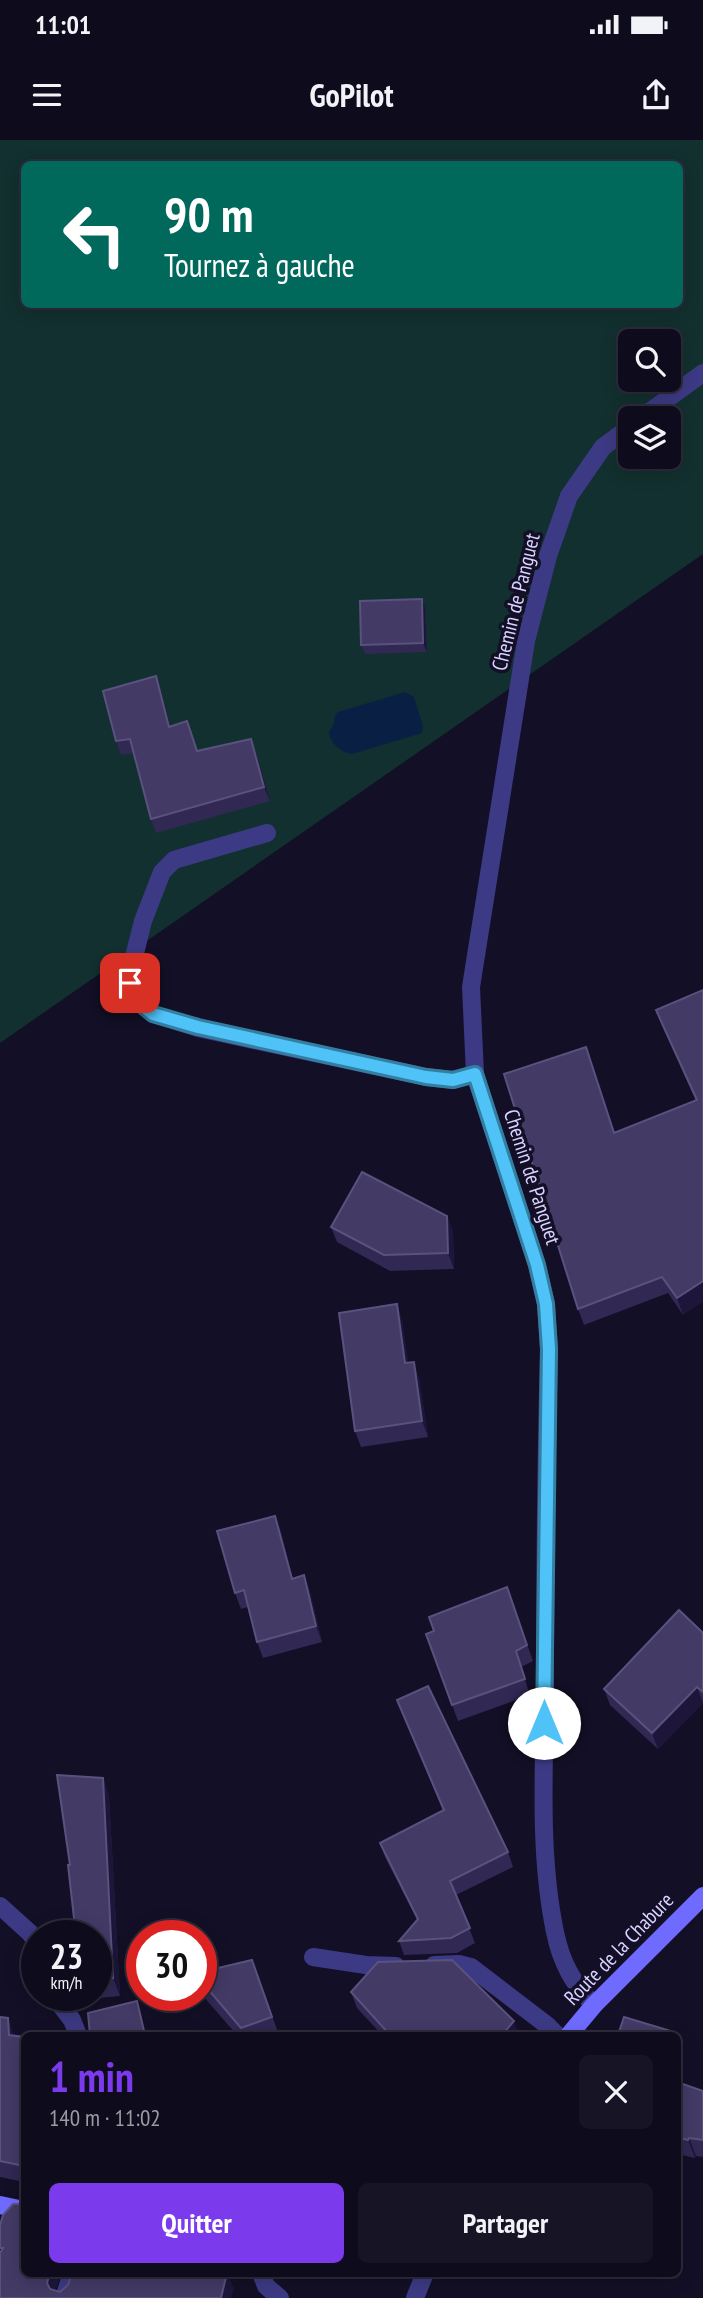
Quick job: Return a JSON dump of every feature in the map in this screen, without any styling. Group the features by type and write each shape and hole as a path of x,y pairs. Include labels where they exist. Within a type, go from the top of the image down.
{"main road":[{"name":"Route de la Chabure","path":"572,2032 594,2005 703,1896"},
{"path":"0,2205 21,2209"}],"street":[{"path":"658,406 703,373"},
{"name":"Chemin de Panguet","path":"594,2005 576,1987 566,1969 555,1934 547,1878 544,1776 549,1349 546,1304 537,1265 475,1074 471,987 526,641 548,556 569,496 603,447 618,436"},
{"path":"267,833 174,860 162,872 143,921 132,965 130,983 136,1000 153,1014 238,1036 426,1077 453,1080 475,1074"},
{"path":"0,1906 21,1926"},
{"path":"313,1957 366,1965 459,1964 471,1967 554,2032"},
{"path":"65,2011 77,2032"},
{"path":"64,2298 71,2277"},
{"path":"262,2277 265,2286 280,2298"},
{"path":"415,2298 423,2277"}],"green space":[{"path":"0,140 703,140 703,554 0,1043"}],"water":[{"path":"405,692 414,697 423,726 422,733 352,754 334,744 329,732 338,712"}],"building":[{"path":"422,599 423,643 361,645 360,601"},
{"path":"156,676 169,727 187,721 197,751 251,739 264,787 151,819 130,739 116,741 103,691"},
{"path":"703,990 703,1281 677,1298 662,1277 578,1309 504,1074 586,1047 614,1133 697,1100 656,1010"},
{"path":"362,1172 447,1216 448,1253 384,1255 331,1227"},
{"path":"397,1304 405,1363 414,1362 422,1421 355,1431 339,1313"},
{"path":"275,1516 292,1579 304,1575 316,1626 257,1642 244,1590 235,1593 217,1531"},
{"path":"507,1587 527,1645 516,1651 525,1679 452,1705 426,1634 434,1631 429,1617"},
{"path":"679,1610 703,1633 703,1692 697,1687 652,1733 604,1689"},
{"path":"428,1686 508,1852 450,1881 470,1928 451,1938 399,1941 418,1919 380,1843 444,1810 397,1700"},
{"path":"57,1775 103,1778 110,1920 74,1920 70,1865"},
{"path":"252,1960 272,2017 241,2028 217,2000 217,1968"},
{"path":"452,1960 514,2021 505,2032 387,2032 351,1992 378,1962"},
{"path":"126,2004 126,2011 139,2011 144,2032 90,2032 88,2013 112,2011 112,2007"},
{"path":"0,2017 8,2018 9,2035 21,2037 21,2165 0,2161"},
{"path":"624,2017 671,2031 670,2032 619,2032"},
{"path":"681,2083 703,2091 703,2140 681,2138"},
{"path":"13,2204 21,2204 21,2277 49,2277 47,2283 50,2289 60,2292 68,2285 71,2277 226,2277 221,2298 0,2298 0,2253 3,2248 0,2248 0,2225 3,2215"}],"route":[{"path":"130,983 136,1000 153,1014 198,1027 426,1077 453,1080 475,1074 537,1265 546,1304 549,1349 544,1723"}]}
